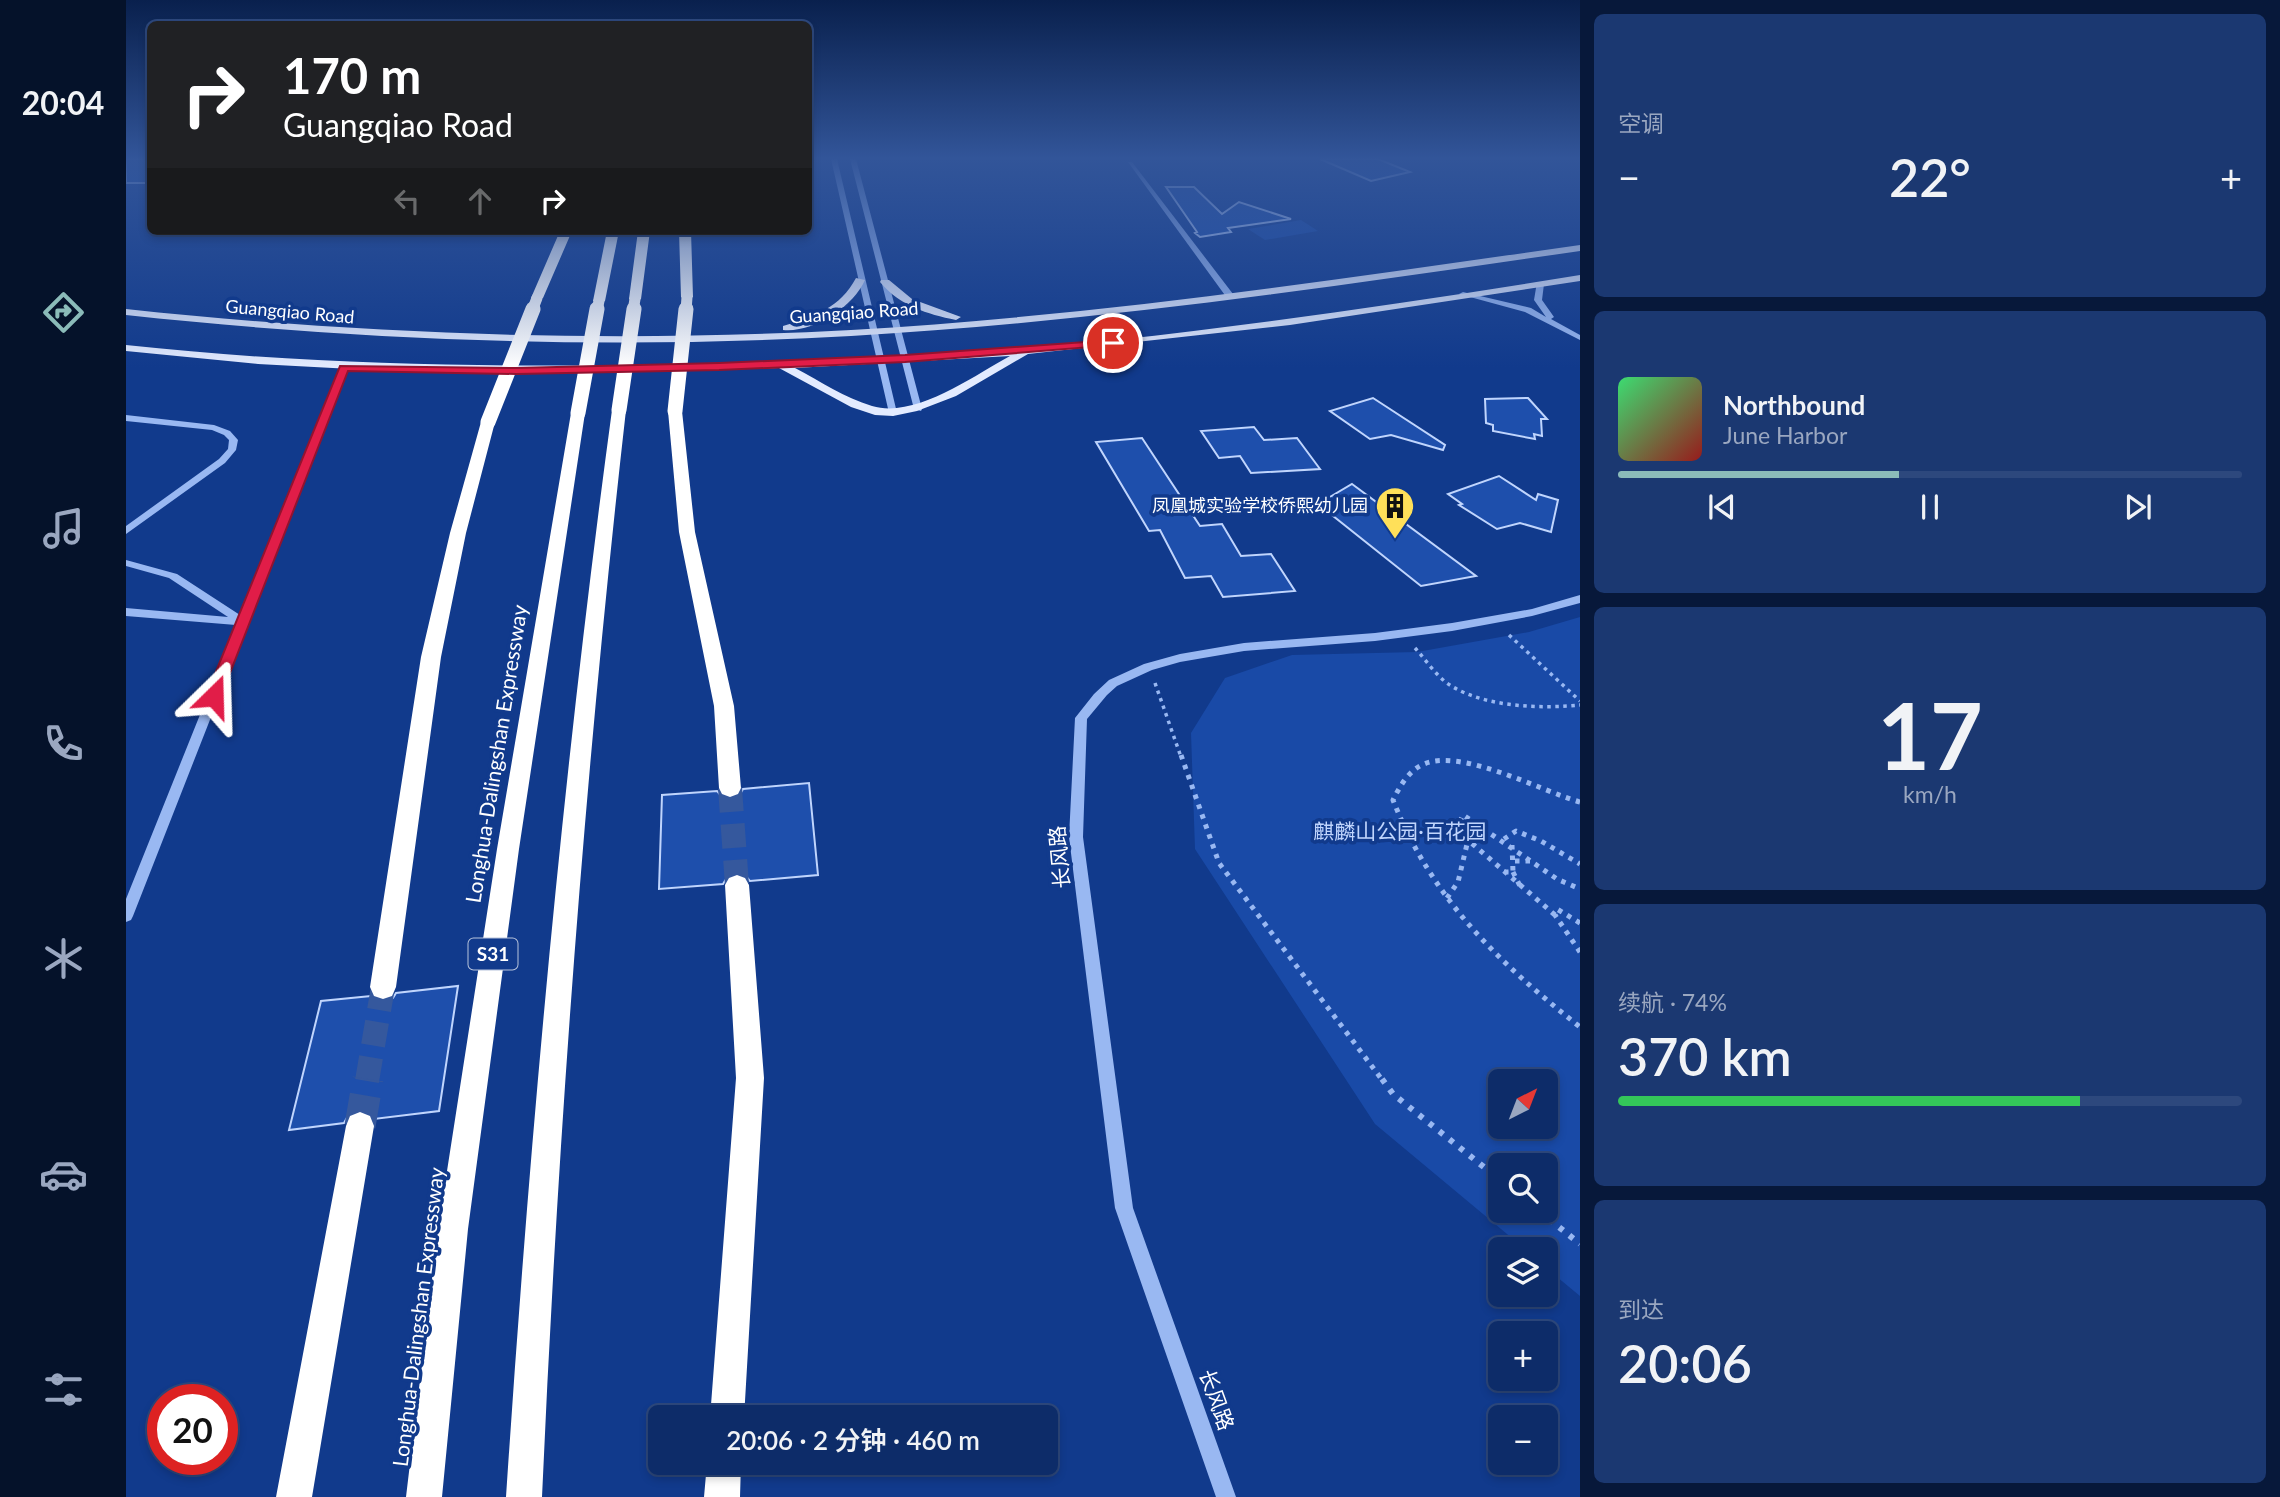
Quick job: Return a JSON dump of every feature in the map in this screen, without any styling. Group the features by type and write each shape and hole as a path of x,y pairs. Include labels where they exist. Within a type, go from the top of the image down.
{"highway":[{"path":"383,987 431,657 458,533 488,422 564,235"},
{"name":"Longhua-Dalingshan Expressway","path":"424,1497 457,1202 506,863 578,414 612,235"},
{"path":"524,1497 538,1217 572,844 619,410 643,235"},
{"path":"685,235 687,297 675,411 687,532 724,706 730,788"},
{"path":"728,1405 750,1078 737,886"},
{"path":"294,1497 360,1126"},
{"path":"722,1497 723,1475"}],"main road":[{"name":"Guangqiao Road","path":"126,312 254,328 384,337 740,337 1089,313 1580,248"},
{"path":"126,348 216,359 344,368 516,371 905,359 1113,343 1580,278"},
{"path":"740,337 775,331 827,313 848,301 860,280"},
{"path":"885,282 899,296 925,310 954,317 994,320"},
{"path":"780,364 873,411 893,413 918,409 1030,349"}],"street":[{"path":"849,229 893,413"},
{"path":"871,229 918,409"},
{"path":"1180,229 1230,296"},
{"path":"1540,284 1538,300 1555,322"},
{"path":"1463,295 1528,310 1555,322 1580,338"},
{"path":"126,916 344,368"},
{"path":"126,418 214,428 227,433 234,440 232,450 222,461 126,531"},
{"path":"126,563 173,576 243,622"},
{"name":"长风路","path":"1226,1497 1124,1208 1076,837 1081,718 1115,680 1150,668 1227,649 1399,633 1492,618 1580,599"},
{"path":"126,612 243,622"}],"path":[{"path":"1492,618 1580,703"},
{"path":"1399,633 1453,687 1505,701 1556,709 1580,703"},
{"path":"1150,668 1219,863 1393,1094 1488,1170"},
{"path":"1580,802 1463,763 1429,762 1404,778 1393,800 1405,836 1446,898 1525,985 1580,1027"},
{"path":"1580,896 1504,839 1463,816 1458,825 1468,840 1555,915 1580,952"},
{"path":"1504,839 1516,831 1541,841 1580,864"},
{"path":"1446,898 1463,875 1461,853 1468,840"},
{"path":"1511,844 1516,861 1513,872 1521,887"},
{"path":"1516,861 1534,861"},
{"path":"1503,872 1513,872"},
{"path":"1567,886 1580,889"},
{"path":"1555,915 1558,909 1580,923"},
{"path":"1554,1223 1580,1244"}],"green space":[{"path":"1248,229 1315,229 1318,231 1265,240"},
{"name":"麒麟山公园·百花园","path":"1580,617 1580,1296 1558,1278 1558,1237 1511,1237 1494,1223 1558,1223 1558,1153 1488,1153 1488,1218 1375,1124 1195,849 1191,733 1225,678 1292,655 1417,652 1529,632"}],"building":[{"path":"1195,229 1229,229 1231,232 1200,237 1195,233"},
{"path":"1373,398 1445,445 1443,450 1391,435 1370,439 1330,411"},
{"path":"1528,398 1547,419 1541,419 1542,436 1534,434 1535,439 1493,431 1493,425 1486,423 1485,399"},
{"path":"1254,427 1264,440 1297,438 1320,469 1251,473 1240,456 1219,458 1201,431"},
{"path":"1142,438 1200,526 1222,524 1241,556 1271,554 1295,591 1223,597 1211,576 1185,578 1160,530 1149,531 1096,442"},
{"path":"1499,476 1536,500 1538,494 1558,500 1551,532 1520,523 1497,529 1459,505 1462,504 1448,494"},
{"name":"凤凰城实验学校侨熙幼儿园","path":"1352,484 1476,576 1421,586 1318,504"},
{"path":"809,783 818,875 750,881 746,876 736,873 728,876 723,884 659,889 662,795 717,791 721,796 731,799 739,796 743,789"},
{"path":"458,986 439,1111 374,1119 371,1114 359,1110 349,1114 344,1123 289,1130 321,1001 371,996 384,1001 393,998 396,993"}],"tunnel":[{"path":"730,788 737,885"},
{"path":"367,1081 383,987"},
{"path":"360,1126 368,1079"}],"place":[{"name":"凤凰城实验学校侨熙幼儿园","path":"1395,540"}],"route":[{"path":"214,696 344,368 516,371 719,367 905,359 1113,343"}]}
